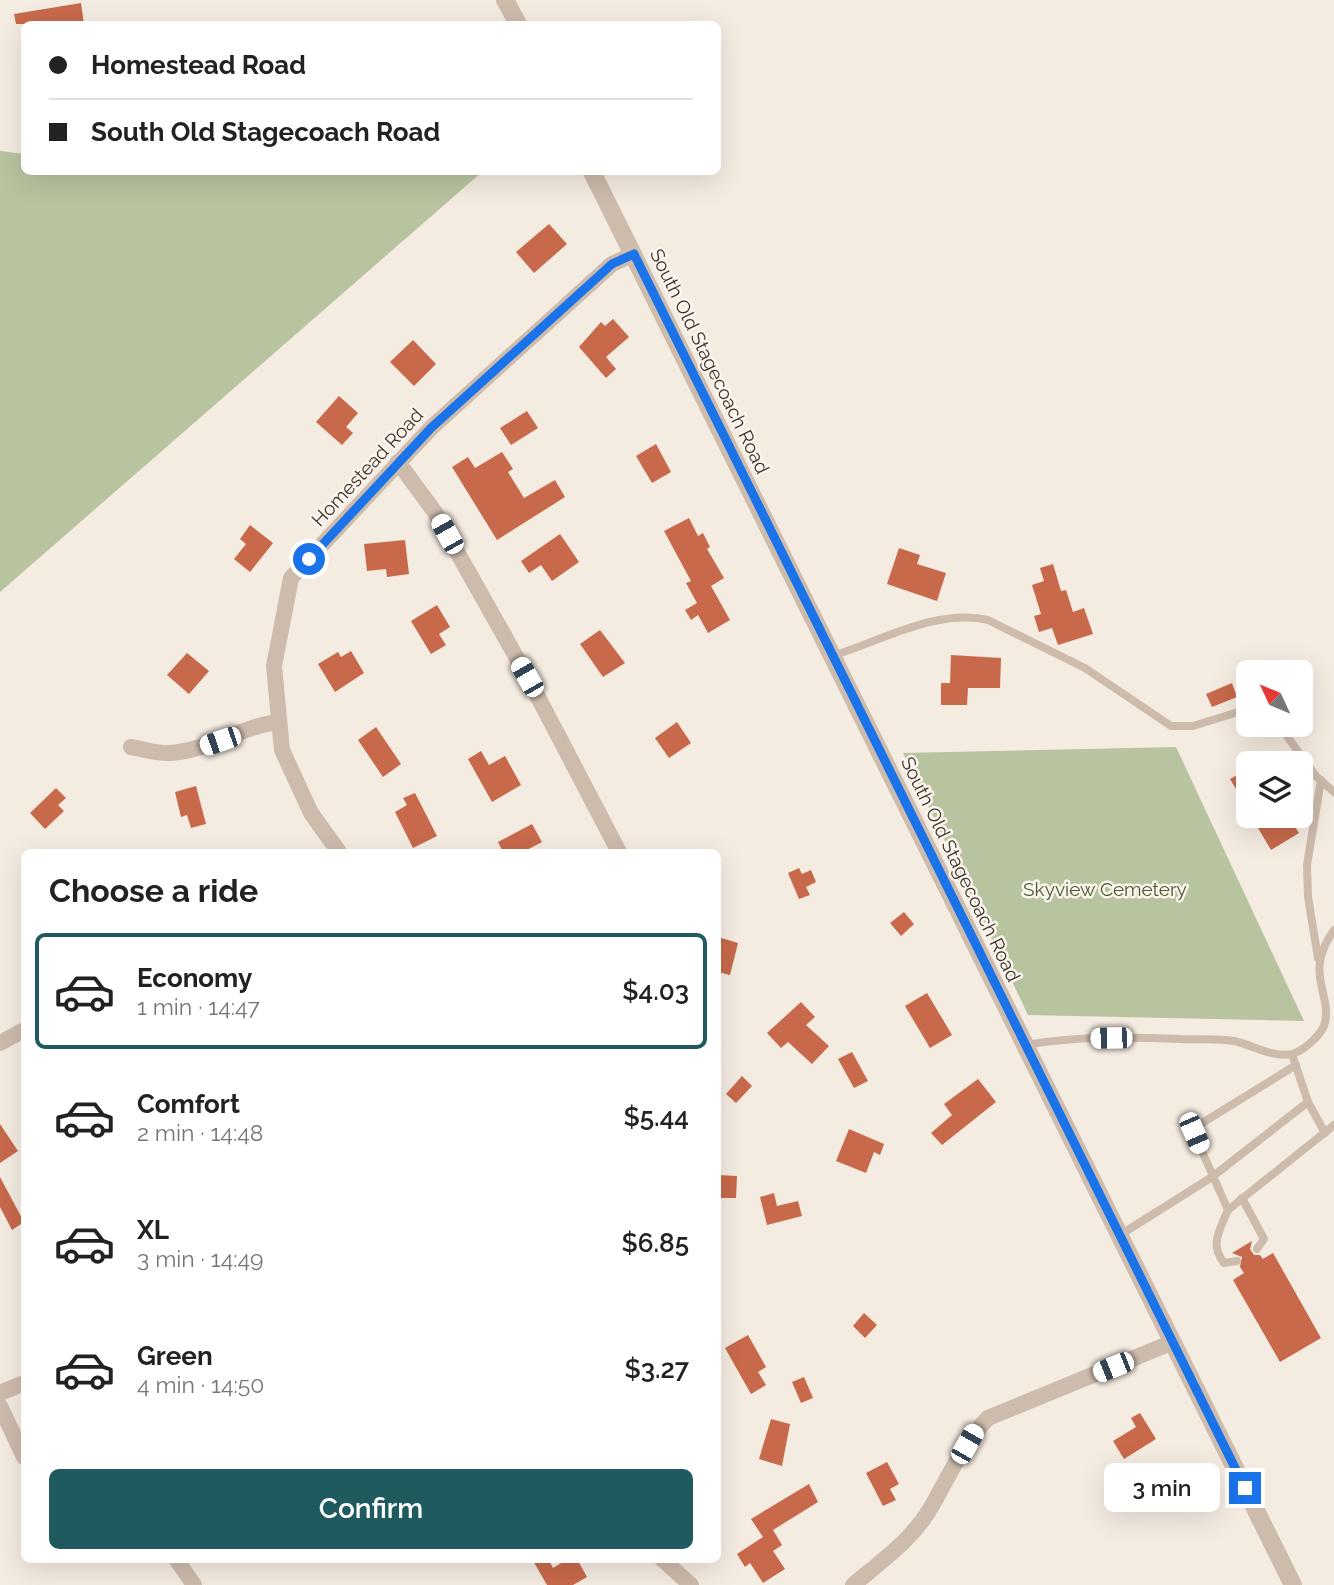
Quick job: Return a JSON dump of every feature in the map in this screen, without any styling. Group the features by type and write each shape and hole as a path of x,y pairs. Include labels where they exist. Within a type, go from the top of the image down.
{"street":[{"path":"505,0 516,21"},
{"name":"South Old Stagecoach Road","path":"594,175 1293,1585"},
{"name":"Homestead Road","path":"337,849 306,800 282,750 274,666 291,578 398,461 567,302 612,264 634,254"},
{"path":"398,461 434,511 527,677 618,849"},
{"path":"131,747 167,753 206,746 264,724 279,722"},
{"path":"0,1043 21,1032"},
{"path":"853,1585 903,1544 930,1510 942,1483 975,1431 988,1418 1173,1342"},
{"path":"0,1393 21,1384"},
{"path":"0,1406 21,1451"},
{"path":"179,1563 194,1585"},
{"path":"666,1563 691,1585"}],"lane":[{"path":"832,656 891,637 924,622 975,617 988,620 1085,668 1171,726 1193,726 1236,713"},
{"path":"1288,737 1321,780 1334,792"},
{"path":"1025,1045 1061,1039 1148,1038 1234,1041 1271,1053 1292,1054 1314,1040 1325,1025 1326,1000 1308,897 1307,865 1321,780"},
{"path":"1318,961 1323,944 1334,930"},
{"path":"1292,1054 1308,1102 1325,1133"},
{"path":"1228,1210 1194,1133 1199,1125 1296,1065"},
{"path":"1120,1236 1212,1177 1308,1102"},
{"path":"1237,1261 1224,1263 1217,1254 1214,1242 1228,1210 1334,1125"},
{"path":"1242,1198 1264,1239 1257,1249"}],"green space":[{"path":"0,151 21,154 21,175 479,175 0,592"},
{"name":"Skyview Cemetery","path":"1176,747 1304,1021 1028,1015 903,753"}],"building":[{"path":"81,3 84,21 21,21 21,24 16,24 14,14"},
{"path":"549,224 567,244 534,273 516,252"},
{"path":"613,319 629,337 606,357 616,369 606,378 579,347 601,322 605,326"},
{"path":"413,340 436,364 414,386 390,362"},
{"path":"339,396 358,413 346,427 353,433 342,445 316,422"},
{"path":"527,411 538,428 511,445 500,428"},
{"path":"656,444 671,472 652,483 636,456"},
{"path":"502,452 513,469 508,472 524,498 555,480 565,497 497,540 452,467 468,457 475,468"},
{"path":"689,518 698,536 703,533 710,547 707,549 724,578 711,586 730,620 708,633 698,615 691,620 685,610 697,603 686,583 691,581 664,531"},
{"path":"250,525 273,543 250,572 234,559 246,544 240,539"},
{"path":"560,534 579,562 552,581 541,565 529,573 521,561"},
{"path":"405,540 409,574 387,577 386,569 367,571 364,544"},
{"path":"899,548 920,555 917,564 946,573 937,601 887,584"},
{"path":"1053,564 1061,591 1066,590 1073,612 1084,608 1093,634 1058,645 1052,628 1039,632 1034,616 1041,614 1032,585 1044,581 1040,568"},
{"path":"437,605 450,627 439,634 446,645 431,654 411,621"},
{"path":"600,630 625,663 603,677 580,644"},
{"path":"351,651 364,673 335,692 318,664 338,652 341,657"},
{"path":"187,653 209,671 189,694 167,675"},
{"path":"951,655 1001,658 1000,688 968,688 967,705 941,705 941,683 950,683"},
{"path":"1232,683 1236,697 1212,707 1206,694"},
{"path":"677,722 691,743 669,758 655,738"},
{"path":"376,727 401,764 383,777 358,740"},
{"path":"481,751 489,765 505,756 521,785 492,802 468,759"},
{"path":"1236,776 1236,789 1230,779"},
{"path":"196,786 206,824 191,828 187,815 181,817 175,792"},
{"path":"56,788 66,798 58,805 64,811 45,829 30,813"},
{"path":"415,793 437,836 413,848 395,812 407,805 403,798"},
{"path":"532,824 542,842 529,849 502,849 498,842"},
{"path":"1258,828 1296,828 1299,833 1271,850"},
{"path":"799,868 802,874 811,870 816,882 806,887 810,895 799,899 788,873"},
{"path":"904,912 914,924 901,936 890,923"},
{"path":"721,938 738,943 730,975 721,973"},
{"path":"927,993 952,1035 930,1048 905,1006"},
{"path":"801,1002 815,1017 806,1025 829,1046 812,1064 788,1042 781,1048 767,1033"},
{"path":"852,1052 868,1081 854,1088 838,1059"},
{"path":"742,1076 752,1086 736,1103 726,1094"},
{"path":"978,1079 996,1102 942,1145 931,1133 952,1115 944,1104"},
{"path":"0,1124 18,1151 0,1163"},
{"path":"849,1129 884,1144 880,1155 874,1152 866,1173 836,1161"},
{"path":"721,1175 737,1176 736,1198 721,1198"},
{"path":"0,1177 21,1216 21,1224 12,1230 0,1207"},
{"path":"774,1193 777,1206 798,1201 802,1216 767,1225 760,1197"},
{"path":"1252,1241 1250,1249 1254,1255 1260,1255 1263,1259 1273,1253 1321,1338 1280,1362 1233,1280 1244,1273 1240,1267 1242,1257 1232,1253"},
{"path":"864,1313 877,1325 865,1338 853,1326"},
{"path":"748,1335 766,1367 758,1372 766,1385 751,1394 725,1348"},
{"path":"804,1377 813,1398 801,1403 792,1382"},
{"path":"1140,1413 1156,1439 1124,1459 1113,1441 1136,1427 1131,1418"},
{"path":"771,1419 790,1424 782,1466 759,1459"},
{"path":"887,1462 899,1484 890,1489 896,1500 883,1506 866,1473"},
{"path":"809,1484 818,1502 773,1530 782,1545 773,1551 785,1569 763,1583 750,1563 745,1567 737,1554 763,1537 751,1519"},
{"path":"534,1563 550,1563 553,1568 561,1563 579,1563 587,1577 573,1585 547,1585"}],"route":[{"path":"309,559 398,461 475,386 612,264 634,254 1245,1488"}]}
